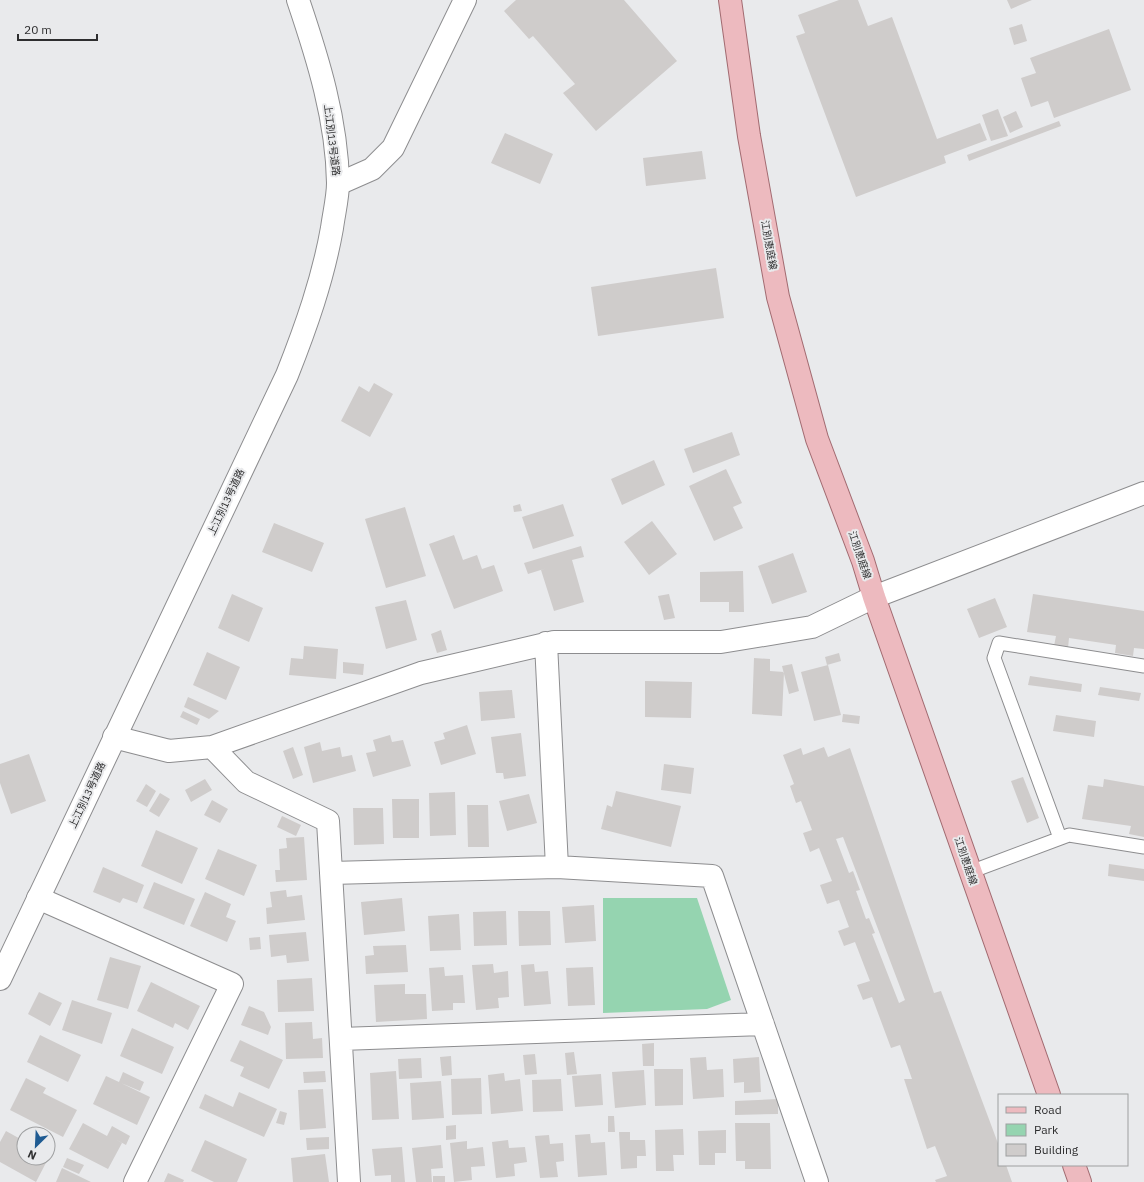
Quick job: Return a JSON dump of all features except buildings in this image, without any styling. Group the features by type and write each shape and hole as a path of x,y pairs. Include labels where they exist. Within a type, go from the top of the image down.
{"main road":[{"name":"江別恵庭線","path":"730,0 749,136 778,297 817,439 863,561 874,597 1049,1094"},
{"path":"1074,1166 1080,1182"}],"street":[{"name":"上江別13号道路","path":"0,979 287,375 306,328 316,298 329,242 338,184 328,101 314,48 298,0"},
{"path":"338,184 372,168 393,148 465,0"},
{"path":"114,737 169,751 212,747 421,673 546,643 721,642 812,627 874,597 1144,493"},
{"path":"546,643 557,867"},
{"path":"212,747 246,782 328,821 349,1182"},
{"path":"331,873 557,867 712,876 817,1182"},
{"path":"38,898 232,984 135,1182"},
{"path":"341,1039 763,1024"}],"lane":[{"path":"1060,838 994,658 999,643 1144,666"},
{"path":"970,872 1068,835 1144,847"}],"green space":[{"path":"603,898 697,898 731,1000 707,1009 603,1013"}]}
